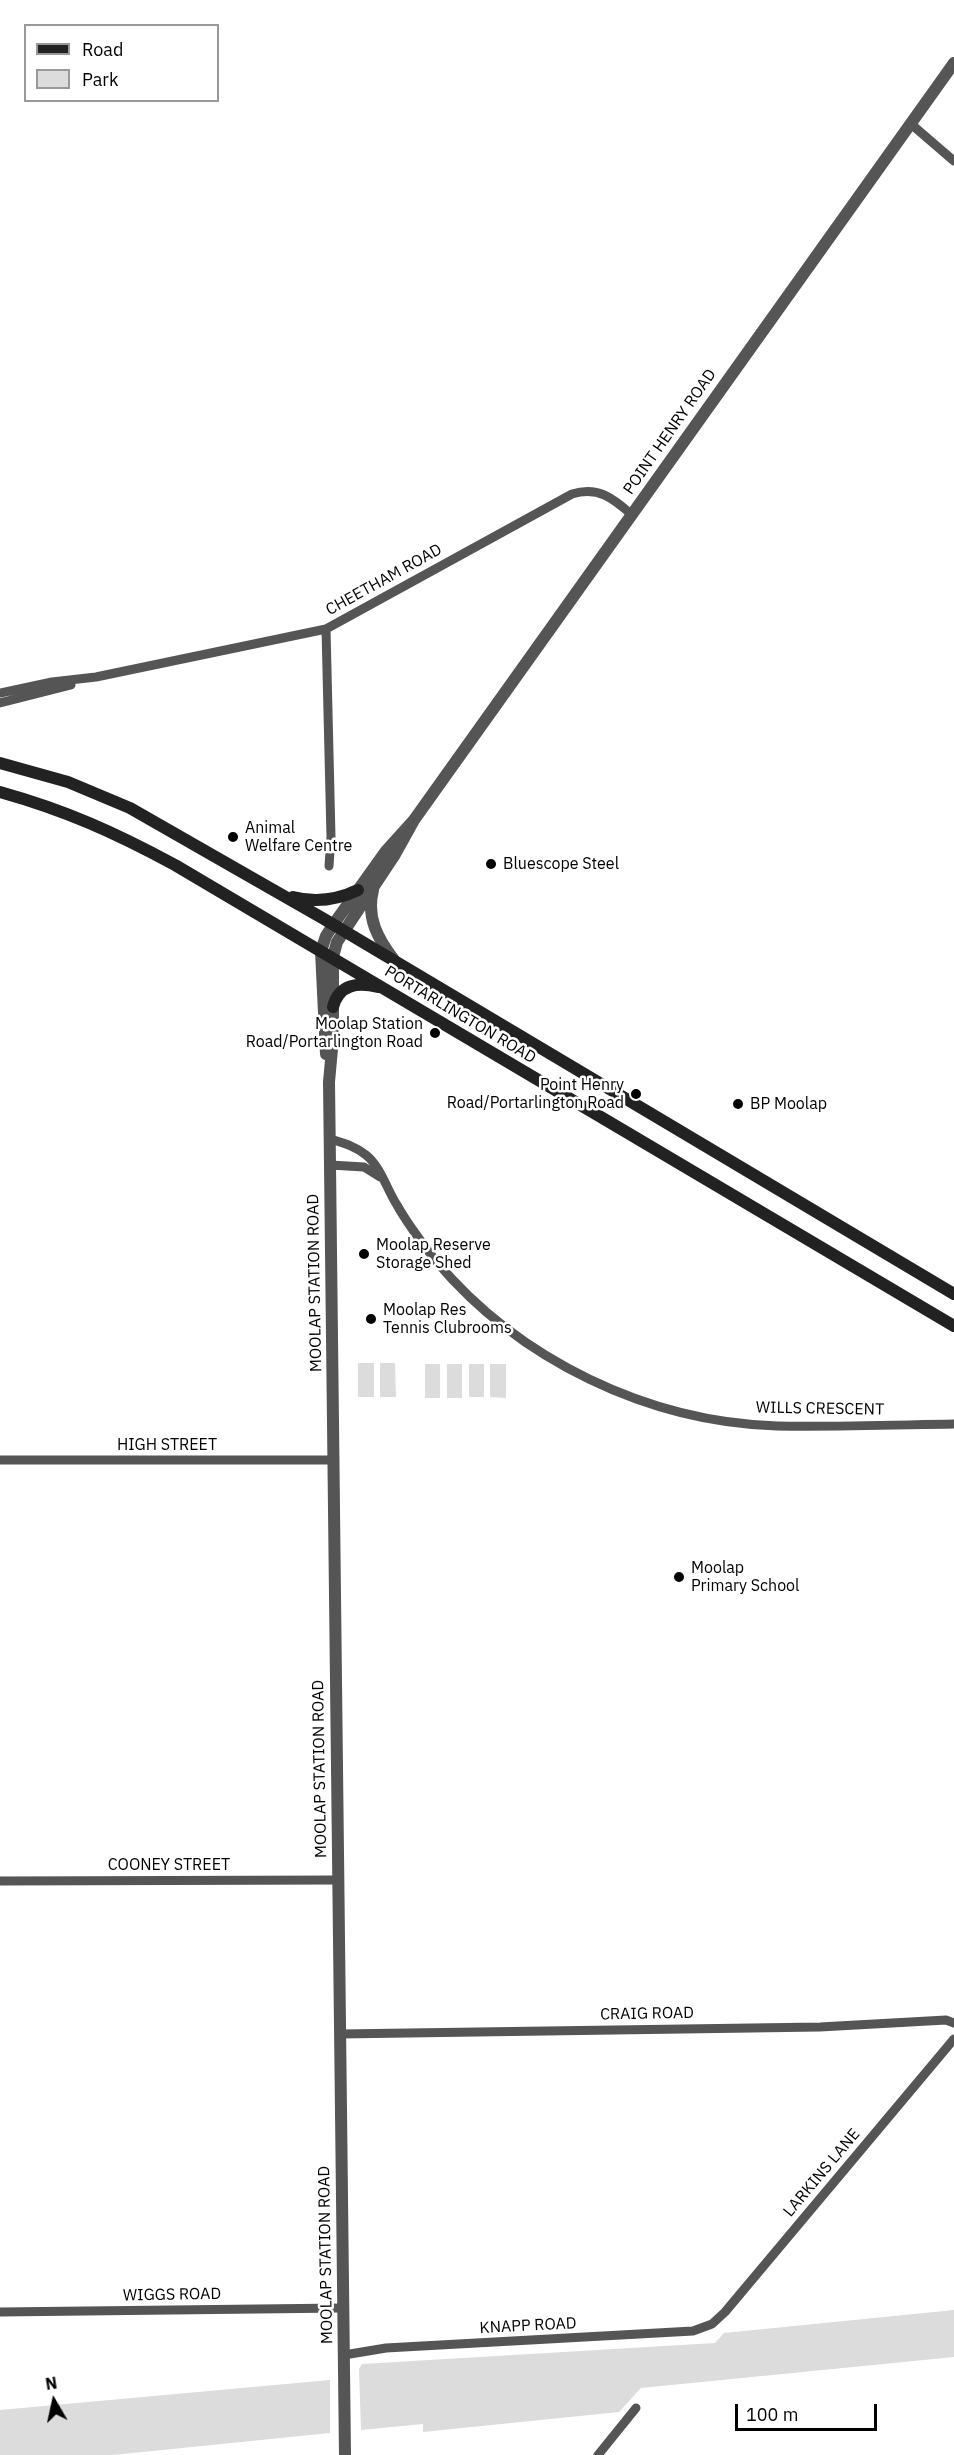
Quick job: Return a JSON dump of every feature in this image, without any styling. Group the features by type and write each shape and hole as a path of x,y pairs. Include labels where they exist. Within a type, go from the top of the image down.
{"main road":[{"name":"PORTARLINGTON ROAD","path":"0,762 68,782 130,808 395,961 954,1294"},
{"name":"PORTARLINGTON ROAD","path":"0,792 46,804 119,835 333,957 954,1326"},
{"path":"278,892 313,900 343,897 358,890"},
{"path":"333,1007 337,994 349,986 362,984 382,987"}],"street":[{"name":"POINT HENRY ROAD","path":"321,951 326,936 339,928 374,886 414,820 954,63"},
{"path":"911,124 954,161"},
{"name":"CHEETHAM ROAD","path":"0,703 96,677 326,629 572,494 594,491 606,494 632,515"},
{"path":"326,629 331,837 329,866"},
{"name":"CHEETHAM ROAD","path":"0,693 52,682 96,677"},
{"name":"POINT HENRY ROAD","path":"333,957 338,942 339,928 358,890 386,851 414,820"},
{"path":"374,886 371,907 374,928 395,961"},
{"name":"MOOLAP STATION ROAD","path":"321,951 324,1038 329,1082"},
{"name":"MOOLAP STATION ROAD","path":"333,957 329,1082 345,2455"},
{"name":"WILLS CRESCENT","path":"330,1139 353,1146 367,1156 376,1167 416,1235 437,1262 497,1320 537,1350 570,1369 616,1390 681,1412 739,1422 777,1426 954,1424"},
{"path":"330,1165 364,1167 382,1179"},
{"name":"HIGH STREET","path":"0,1460 333,1460"},
{"name":"COONEY STREET","path":"0,1881 338,1880"},
{"name":"CRAIG ROAD","path":"340,2034 820,2027 946,2020 954,2023"},
{"name":"LARKINS LANE","path":"712,2324 725,2312 954,2039"},
{"name":"WIGGS ROAD","path":"0,2312 344,2308"},
{"name":"KNAPP ROAD","path":"344,2355 386,2348 693,2331 712,2324"},
{"path":"598,2455 636,2408"}],"green space":[{"path":"358,1363 374,1363 374,1397 358,1397"},
{"path":"380,1363 395,1363 396,1397 380,1397"},
{"path":"425,1364 440,1364 440,1398 425,1398"},
{"path":"447,1364 462,1364 462,1398 447,1398"},
{"path":"469,1364 484,1364 484,1397 469,1397"},
{"path":"490,1364 506,1364 506,1398 490,1397"},
{"path":"954,2310 954,2357 641,2388 619,2412 423,2432 423,2424 361,2430 359,2369 362,2364 715,2343 724,2333"},
{"path":"330,2380 330,2433 113,2455 0,2455 0,2410"}],"place":[{"name":"Animal Welfare Centre","path":"233,837"},
{"name":"Bluescope Steel","path":"491,864"},
{"name":"Moolap Station Road/Portarlington Road","path":"435,1033"},
{"name":"Point Henry Road/Portarlington Road","path":"636,1094"},
{"name":"BP Moolap","path":"738,1104"},
{"name":"Moolap Reserve Storage Shed","path":"364,1254"},
{"name":"Moolap Res Tennis Clubrooms","path":"371,1319"},
{"name":"Moolap Primary School","path":"679,1577"}]}
